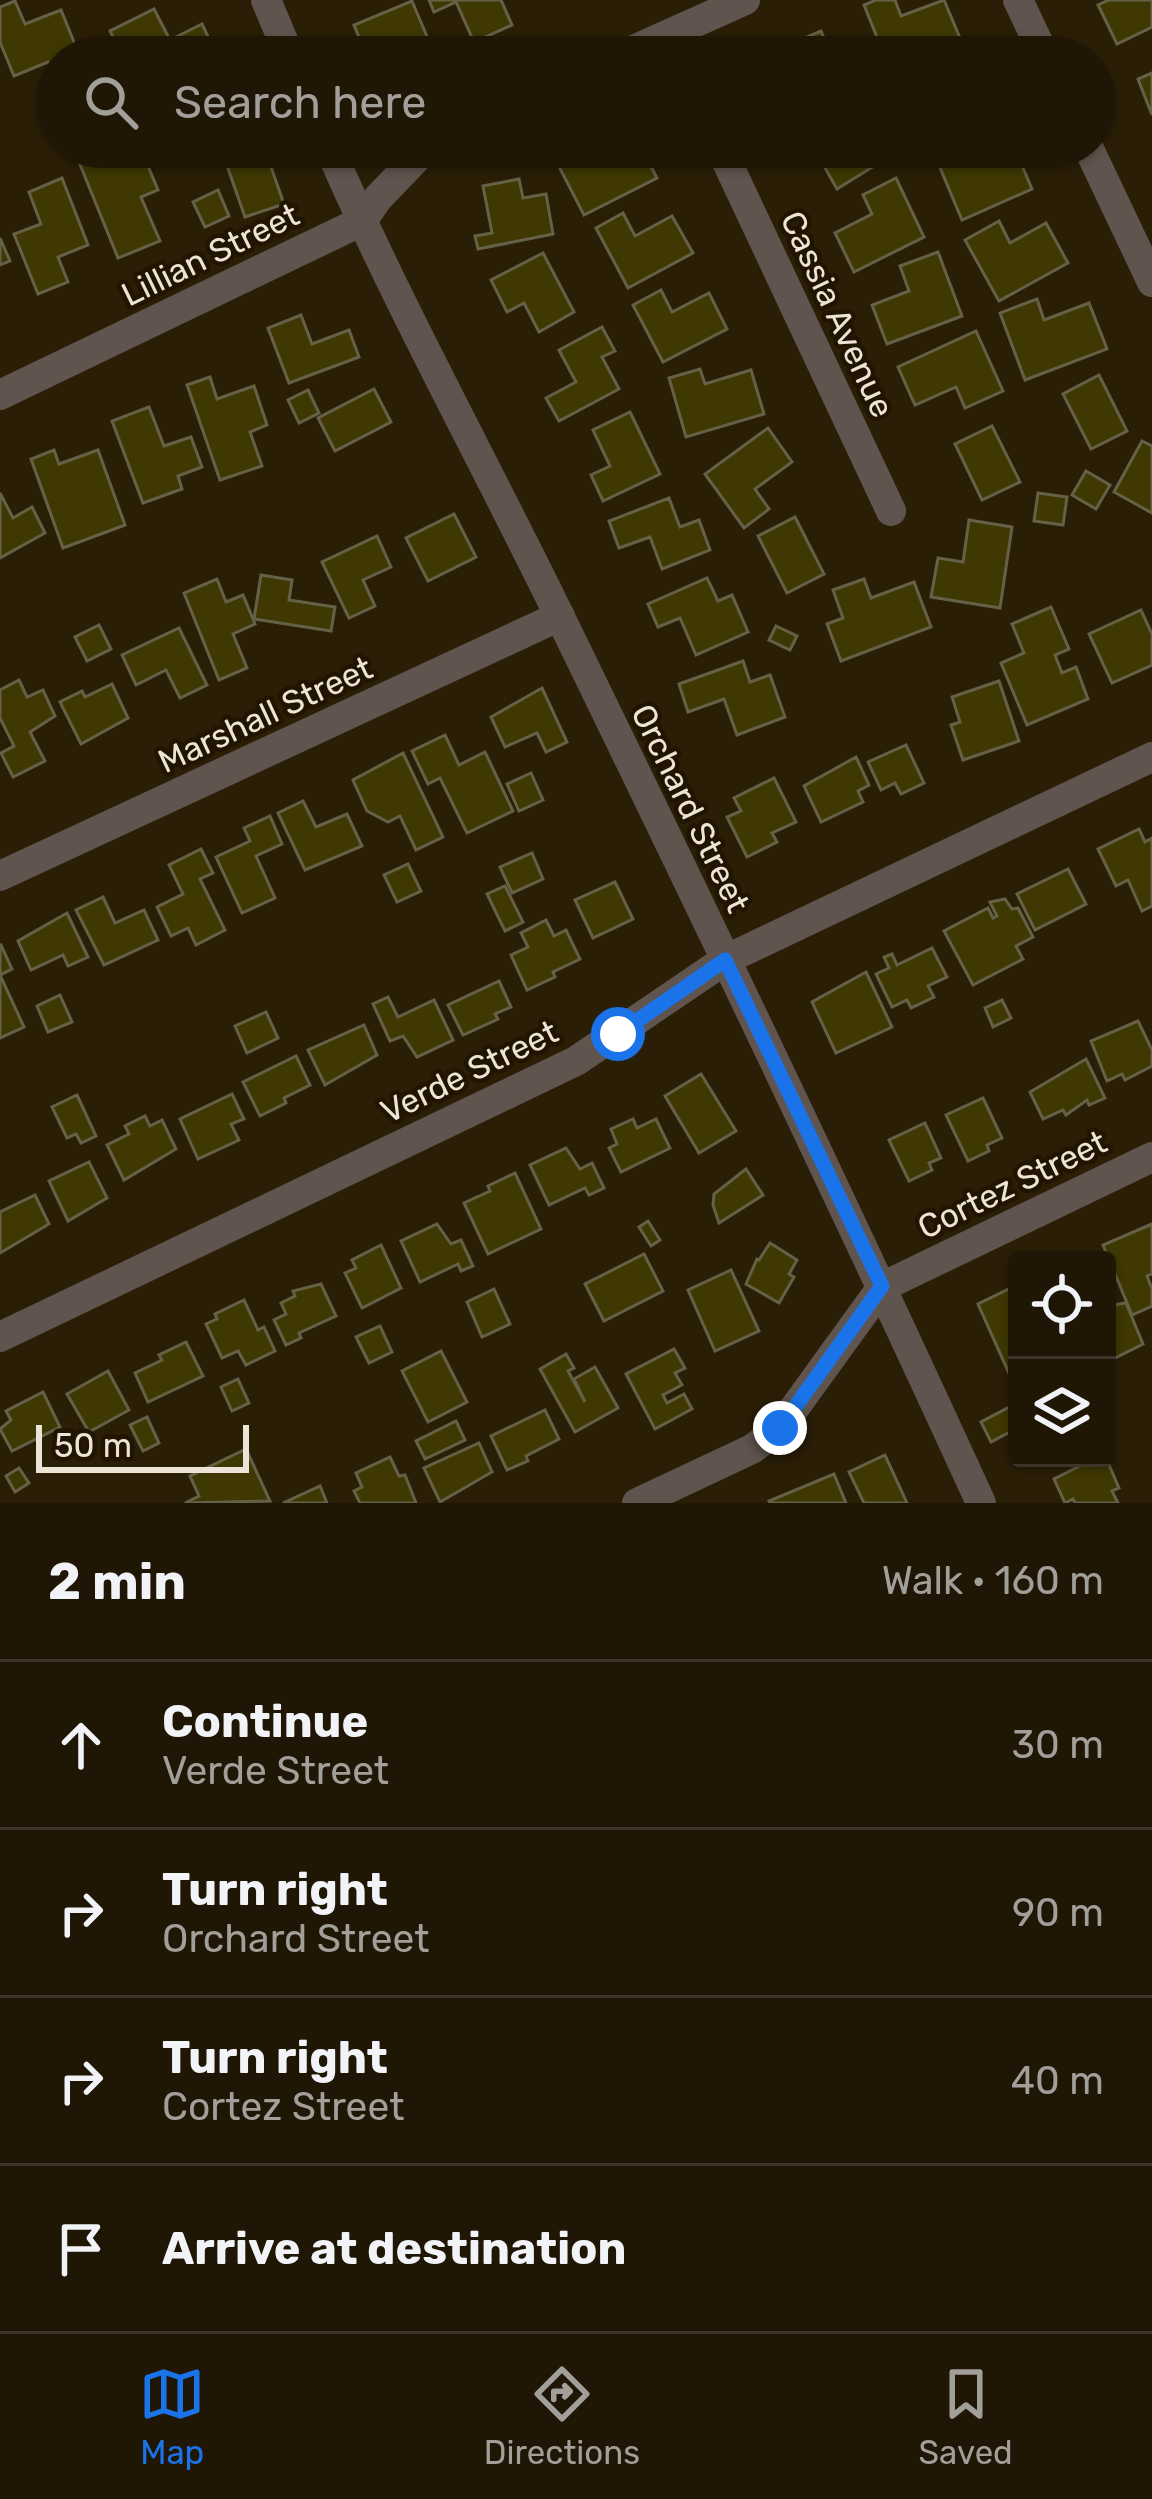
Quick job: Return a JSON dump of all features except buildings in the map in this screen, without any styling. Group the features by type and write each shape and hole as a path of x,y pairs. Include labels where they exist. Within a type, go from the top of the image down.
{"street":[{"path":"266,0 281,36"},
{"path":"689,36 745,0"},
{"path":"1018,0 1035,36"},
{"name":"Orchard Street","path":"338,168 560,616 982,1503"},
{"name":"Lillian Street","path":"0,395 362,221 405,168"},
{"name":"Cassia Avenue","path":"730,168 891,512"},
{"path":"1098,168 1152,282"},
{"name":"Marshall Street","path":"0,877 560,616"},
{"name":"Verde Street","path":"0,1336 576,1060 725,960 1152,757"},
{"name":"Cortez Street","path":"637,1503 752,1449 780,1428 882,1286 1152,1157"}],"route":[{"path":"618,1034 725,960 882,1286 780,1428"}]}
